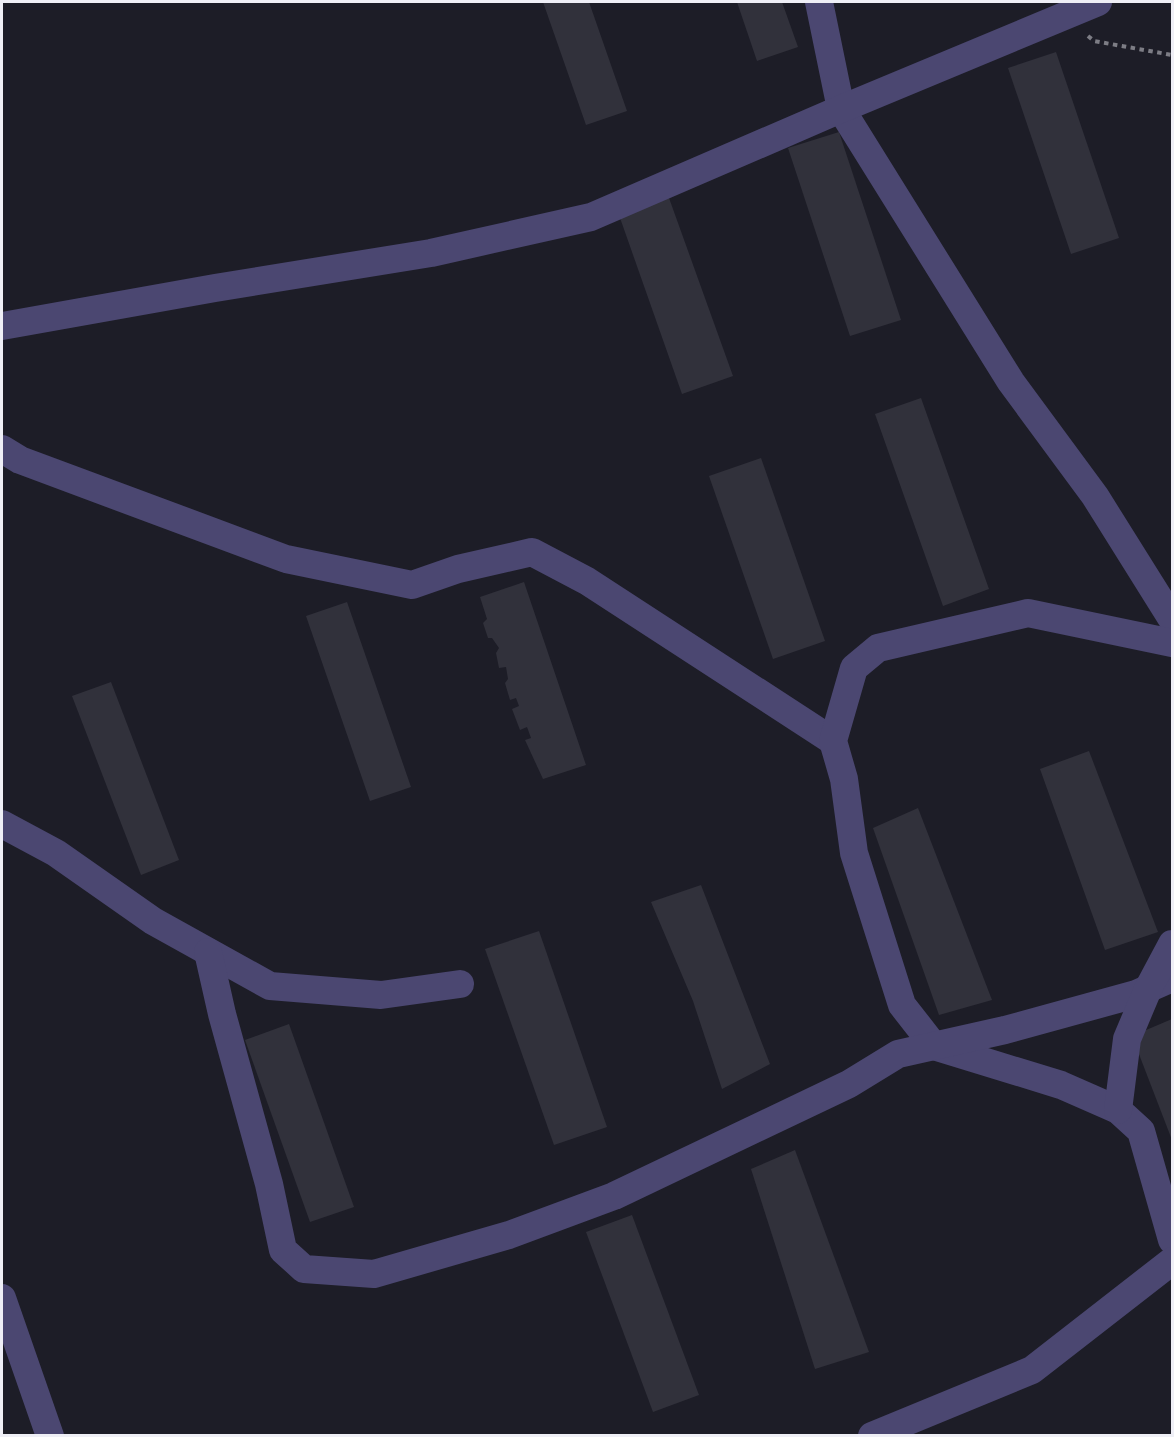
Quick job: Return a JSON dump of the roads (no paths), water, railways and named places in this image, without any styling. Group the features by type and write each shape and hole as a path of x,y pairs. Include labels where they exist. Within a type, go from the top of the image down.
{"street":[{"path":"819,2 841,108 1011,382 1095,496 1173,619"},
{"path":"2,326 431,253 591,217 841,108 1098,2"},
{"path":"2,449 20,460 286,559 412,585 458,569 532,552 597,587 833,741"},
{"path":"1173,643 1028,613 878,648 854,668 833,741 844,779 854,853 902,1005 934,1046 1061,1085 1118,1110 1141,1131 1173,1240"},
{"path":"2,824 56,853 153,921 270,986 381,995 460,984"},
{"path":"1118,1110 1127,1039 1160,983 1173,944"},
{"path":"208,952 222,1014 269,1184 283,1250 304,1269 374,1274 509,1234 624,1191 849,1084 898,1054 1005,1030 1160,983"},
{"path":"872,1436 1032,1370 1173,1261"},
{"path":"2,1298 50,1436"}]}
